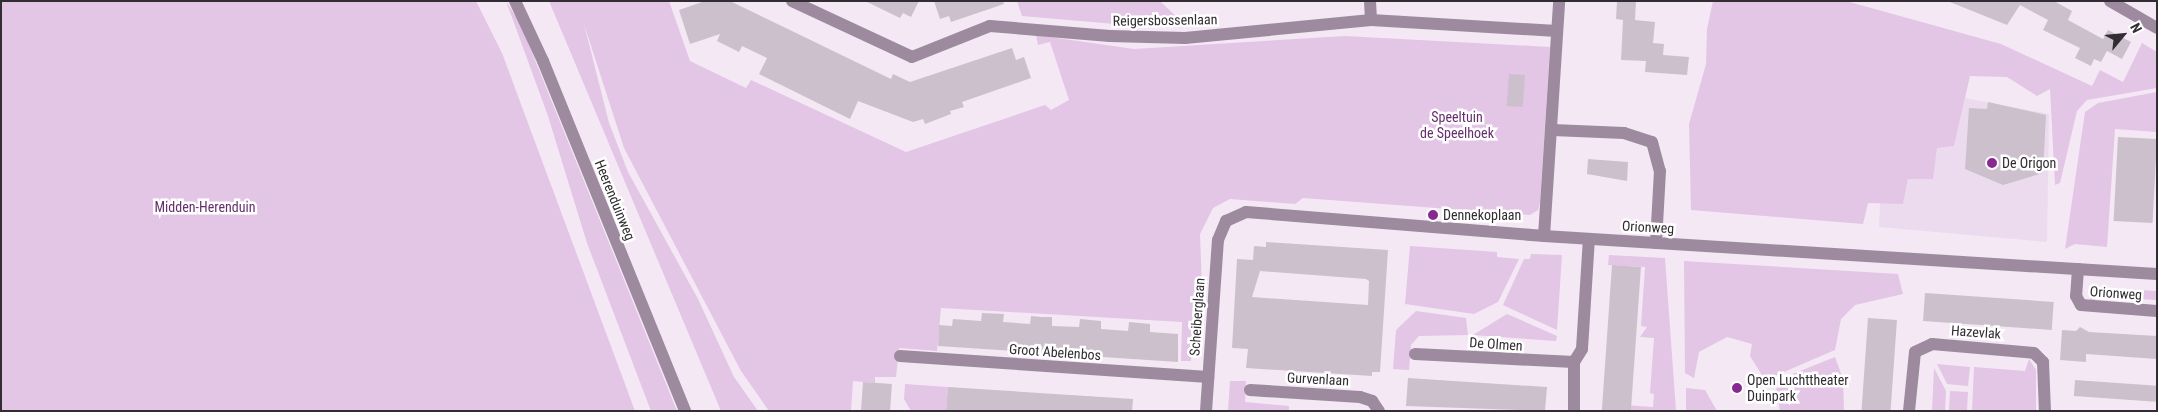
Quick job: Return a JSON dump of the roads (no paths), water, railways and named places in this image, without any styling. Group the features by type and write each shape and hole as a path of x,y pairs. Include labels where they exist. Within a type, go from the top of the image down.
{"street":[{"name":"Heerenduinweg","path":"514,1 542,60 685,411"},
{"name":"Reigersbossenlaan","path":"792,1 912,57 990,26 1110,36 1184,38 1371,20 1557,31"},
{"path":"1370,1 1371,20"},
{"path":"1544,236 1553,130 1559,1"},
{"path":"2110,1 2157,28"},
{"path":"1553,130 1624,133 1652,142 1660,170 1656,243"},
{"name":"Orionweg","path":"1222,227 1230,218 1246,212 1544,236 2157,274"},
{"name":"Scheiberglaan","path":"1206,411 1218,240 1222,227"},
{"path":"1574,411 1574,362 1582,349 1589,239"},
{"name":"Orionweg","path":"2078,269 2076,296 2081,305 2157,311"},
{"name":"Hazevlak","path":"1909,411 1916,352 1919,346 1932,344 2034,353 2043,362 2045,411"},
{"name":"De Olmen","path":"1415,354 1574,362"},
{"name":"Groot Abelenbos","path":"900,356 1208,377"},
{"name":"Gurvenlaan","path":"1250,390 1360,396 1372,401 1379,411"}],"place":[{"name":"De Origon","path":"1992,163"},
{"name":"Dennekoplaan","path":"1433,215"},
{"name":"Open Luchttheater Duinpark","path":"1737,388"}],"park label":[{"name":"Speeltuin de Speelhoek","path":"1457,126"},
{"name":"Midden-Herenduin","path":"205,207"}]}
